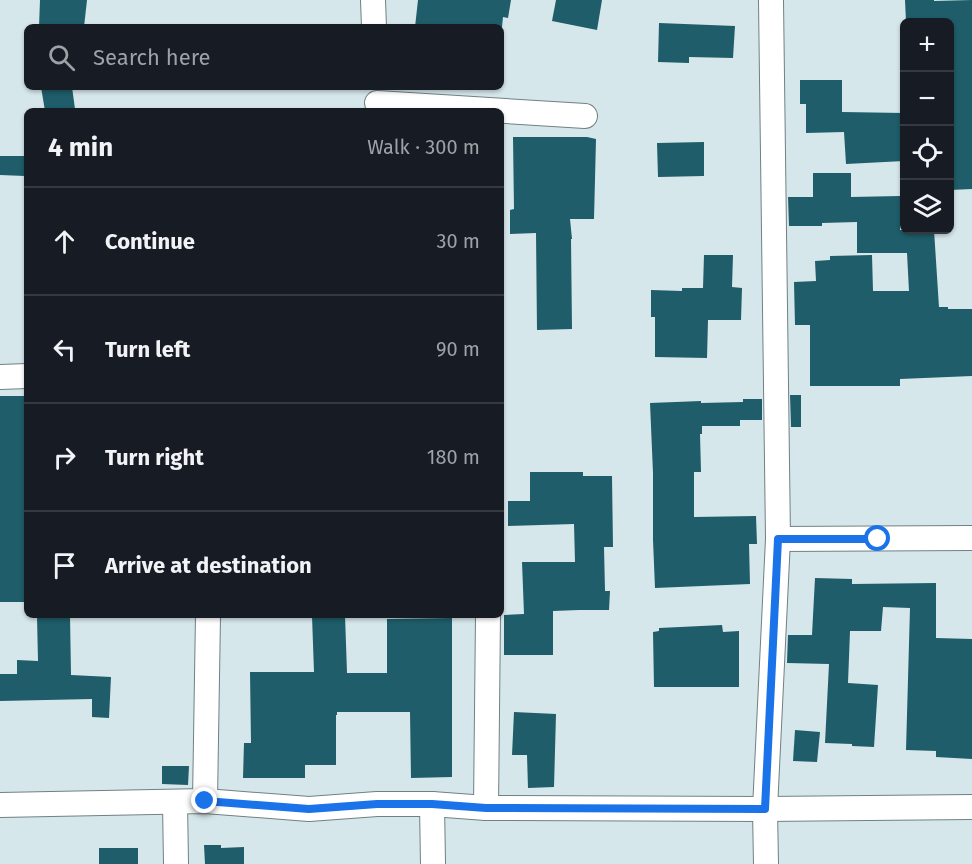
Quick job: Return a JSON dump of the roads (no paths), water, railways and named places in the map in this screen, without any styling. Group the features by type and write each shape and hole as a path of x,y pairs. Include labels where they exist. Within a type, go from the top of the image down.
{"street":[{"path":"373,0 374,24"},
{"path":"766,864 765,809 778,539 771,1"},
{"path":"377,100 481,108"},
{"path":"504,110 585,116"},
{"path":"0,377 24,376"},
{"path":"778,539 972,538"},
{"path":"205,801 208,618"},
{"path":"486,808 488,618"},
{"path":"0,805 205,801 309,809 377,804 432,804 486,808 972,807"},
{"path":"175,802 176,864"},
{"path":"432,804 433,864"}]}
